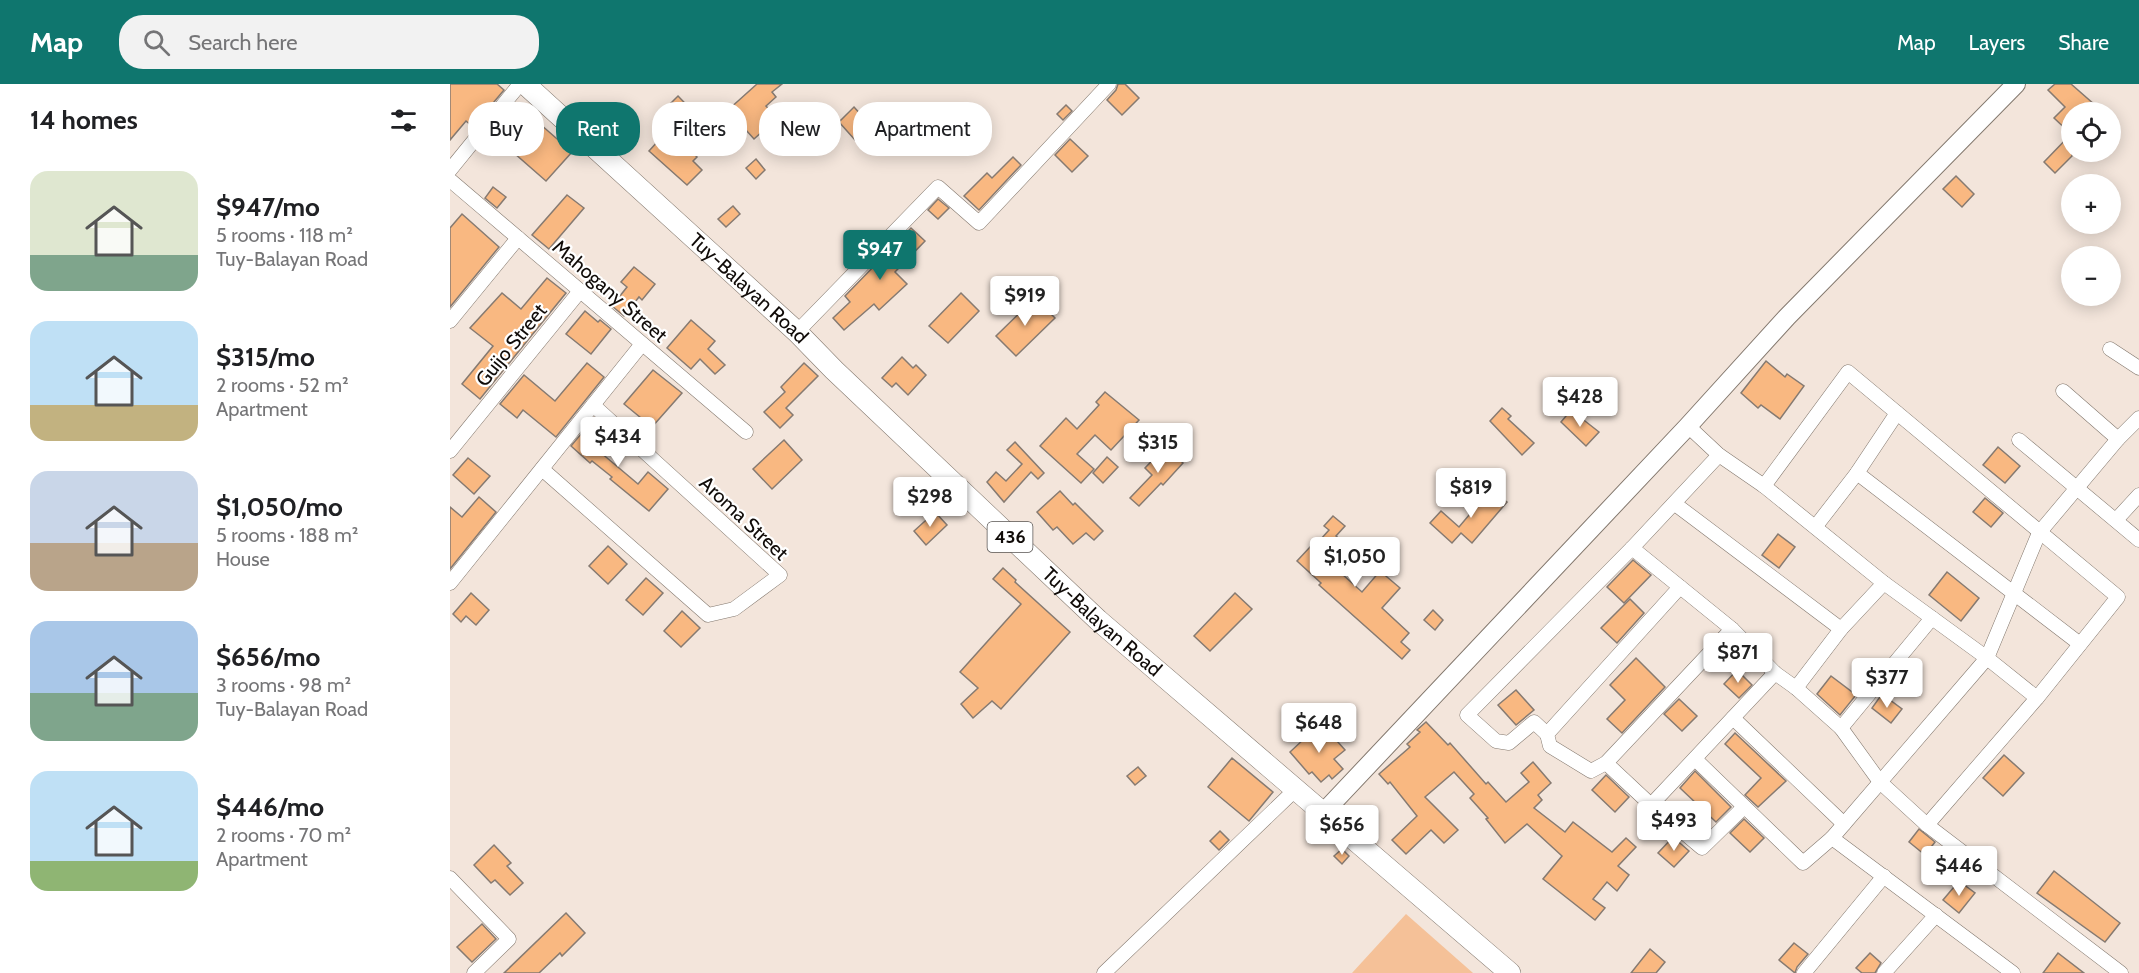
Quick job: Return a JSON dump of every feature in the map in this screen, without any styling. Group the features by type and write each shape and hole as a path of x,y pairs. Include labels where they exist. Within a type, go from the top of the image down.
{"main road":[{"name":"Tuy-Balayan Road","path":"525,84 797,332 834,370 1098,620 1510,973"}],"street":[{"path":"450,170 520,84"},
{"path":"797,332 938,187 979,223 1109,84"},
{"path":"1324,812 1688,426 1787,317 2016,84"},
{"name":"Mahogany Street","path":"450,180 746,432"},
{"path":"450,321 518,238"},
{"name":"Guijo Street","path":"450,452 580,291"},
{"path":"450,584 642,344"},
{"path":"2110,349 2139,368"},
{"path":"1764,486 1848,372 2038,533 2118,597 2037,698 1928,825"},
{"path":"2063,391 2118,439"},
{"name":"Aroma Street","path":"542,469 708,615 734,609 780,575 593,405"},
{"path":"1816,526 1857,473 1897,413"},
{"path":"1695,759 1803,863 1832,838 1987,658 2038,533 2118,439 2139,418"},
{"path":"1688,426 1719,455 1764,486 1884,583 1987,658 2037,698"},
{"path":"2019,440 2139,540"},
{"path":"1719,455 1675,504 1467,716 1496,741 1509,743 1534,722 1547,734 1550,746 1590,771 1606,763 1732,629"},
{"path":"1857,473 2080,644"},
{"path":"2115,520 2139,495"},
{"path":"1675,504 1841,629"},
{"path":"1632,548 1732,629 1775,672 1841,728 1880,782 1928,825 2121,973"},
{"path":"1796,688 1841,629 1884,583"},
{"path":"1547,734 1680,587"},
{"path":"1841,728 1932,618"},
{"path":"1651,805 1775,672"},
{"path":"1733,718 1844,824"},
{"path":"1606,763 1702,848 1744,807"},
{"path":"1104,973 1295,790"},
{"path":"1832,838 2013,973"},
{"path":"1804,973 1884,876"},
{"path":"450,878 509,939 474,973"},
{"path":"1884,973 1936,915"}],"shaded area":[{"path":"1406,914 1473,973 1352,973"}],"building":[{"path":"450,84 497,84 504,90 494,102 468,102 468,123 466,121 450,140"},
{"path":"757,84 782,84 772,92 776,97 770,102 759,102 759,134 754,139 747,131 747,102 737,102"},
{"path":"1118,84 1125,84 1139,98 1122,115 1107,100"},
{"path":"2055,84 2071,84 2092,102 2061,103 2048,90"},
{"path":"678,96 684,102 672,102"},
{"path":"1066,105 1072,111 1063,120 1057,114"},
{"path":"853,108 853,138 841,124 841,120"},
{"path":"2061,111 2061,125 2054,118"},
{"path":"544,128 556,138 556,156 568,156 546,181 517,156 544,156"},
{"path":"1070,139 1088,156 1072,172 1055,155"},
{"path":"2061,144 2061,162 2066,162 2055,173 2044,162"},
{"path":"655,156 696,156 693,161 702,170 687,185"},
{"path":"1013,157 1021,165 979,210 964,196 987,173 992,178"},
{"path":"756,159 765,170 756,179 746,168"},
{"path":"1956,176 1974,194 1962,207 1943,189"},
{"path":"493,187 506,197 497,208 485,198"},
{"path":"567,195 584,208 549,249 532,235"},
{"path":"938,199 949,208 938,219 928,210"},
{"path":"733,206 740,214 726,227 718,219"},
{"path":"462,214 499,247 450,307 450,228"},
{"path":"911,228 925,241 895,272 907,284 879,310 874,304 844,330 833,318 850,302 845,296"},
{"path":"634,267 655,284 642,300 639,297 624,316 612,306 627,287 621,282"},
{"path":"547,278 566,293 480,399 462,384 493,346 470,328 502,293 521,309"},
{"path":"961,293 979,311 948,343 929,326"},
{"path":"1035,298 1055,318 1016,356 996,336"},
{"path":"585,311 611,329 591,354 566,334"},
{"path":"691,320 715,341 708,349 725,365 715,374 700,359 691,369 667,348"},
{"path":"902,357 913,368 916,365 926,375 908,395 896,383 892,387 882,378"},
{"path":"1766,361 1785,377 1787,374 1804,386 1780,419 1761,405 1758,408 1741,393"},
{"path":"587,363 604,377 556,437 523,410 517,418 500,404 524,375 555,401"},
{"path":"804,363 818,376 786,408 793,415 780,428 764,412 785,392 781,387"},
{"path":"653,370 682,393 652,427 624,404"},
{"path":"1105,392 1139,420 1111,450 1095,435 1077,454 1094,469 1081,483 1040,446 1066,418 1077,429 1099,405 1096,402"},
{"path":"1502,408 1511,416 1508,419 1534,443 1522,455 1490,421"},
{"path":"1571,410 1599,432 1586,446 1561,422"},
{"path":"591,422 611,441 600,452 638,484 648,472 668,489 649,511 610,479 612,477 592,461 590,463 571,446"},
{"path":"784,440 802,460 772,489 753,469"},
{"path":"1015,442 1044,473 1038,479 1031,472 1004,502 987,482 996,472 1006,481 1022,464 1007,450"},
{"path":"1166,446 1183,463 1139,506 1130,498 1152,475 1145,468"},
{"path":"1998,447 2020,466 2005,483 1983,465"},
{"path":"1107,457 1118,467 1103,483 1093,473"},
{"path":"468,458 490,476 474,494 453,475"},
{"path":"1491,489 1507,502 1472,543 1461,533 1452,543 1430,523 1441,511 1459,527"},
{"path":"1060,491 1103,531 1094,540 1086,533 1073,544 1057,527 1053,530 1037,512"},
{"path":"479,497 496,512 450,569 450,507 462,517"},
{"path":"1985,498 2003,513 1991,527 1973,512"},
{"path":"935,512 947,525 926,545 914,531"},
{"path":"1333,516 1345,526 1336,536 1358,555 1342,574 1362,592 1380,571 1400,588 1382,608 1409,633 1401,642 1410,650 1402,659 1319,585 1321,583 1297,561 1310,547 1312,549 1329,530 1324,526"},
{"path":"1778,534 1795,547 1779,568 1762,555"},
{"path":"608,546 627,564 608,584 589,566"},
{"path":"1633,560 1651,575 1624,603 1607,587"},
{"path":"1003,568 1016,580 1015,582 1070,632 1001,709 992,701 973,718 961,704 978,688 960,672 1021,604 993,579"},
{"path":"1947,572 1979,598 1961,621 1929,595"},
{"path":"646,578 663,593 643,615 626,600"},
{"path":"471,593 489,610 476,625 466,616 461,622 453,614"},
{"path":"1235,593 1252,609 1210,651 1194,636"},
{"path":"1630,599 1644,613 1617,643 1601,628"},
{"path":"1433,610 1443,620 1435,630 1424,620"},
{"path":"682,611 700,628 681,647 664,631"},
{"path":"1636,658 1665,687 1622,733 1607,719 1625,700 1610,685"},
{"path":"1737,670 1752,685 1739,698 1724,684"},
{"path":"1831,676 1856,695 1840,715 1817,694"},
{"path":"1516,690 1534,710 1516,725 1498,705"},
{"path":"1882,694 1902,709 1891,723 1872,708"},
{"path":"1679,699 1697,716 1682,731 1664,714"},
{"path":"1426,722 1448,745 1450,743 1486,784 1488,782 1506,802 1529,782 1521,773 1533,762 1551,783 1538,795 1542,800 1534,808 1565,832 1573,822 1612,852 1626,838 1636,847 1618,866 1629,875 1617,891 1607,882 1593,899 1605,908 1595,920 1543,879 1562,856 1527,824 1505,843 1486,819 1488,818 1470,798 1474,794 1454,772 1425,797 1458,830 1444,843 1431,830 1406,854 1392,840 1417,816 1390,782 1388,784 1379,774 1410,747 1407,744 1420,732 1417,730"},
{"path":"1321,723 1345,750 1334,759 1343,769 1332,779 1329,775 1321,782 1312,772 1309,774 1290,752"},
{"path":"1735,733 1786,781 1758,807 1745,795 1761,778 1725,744"},
{"path":"2004,755 2024,773 2003,796 1983,778"},
{"path":"1232,758 1273,792 1249,821 1208,787"},
{"path":"1138,767 1146,776 1135,785 1127,776"},
{"path":"1695,771 1731,807 1716,822 1680,788"},
{"path":"1606,775 1629,797 1615,812 1592,790"},
{"path":"1744,819 1764,838 1750,852 1730,833"},
{"path":"1919,829 1935,842 1925,855 1909,842"},
{"path":"1220,831 1229,840 1219,850 1210,841"},
{"path":"1673,837 1689,851 1674,867 1658,853"},
{"path":"494,845 511,863 507,866 523,883 510,895 495,880 491,883 474,865"},
{"path":"1342,849 1349,856 1342,864 1334,856"},
{"path":"2054,871 2120,923 2105,942 2037,893"},
{"path":"1959,881 1975,893 1959,913 1943,900"},
{"path":"566,913 585,933 562,956 560,953 539,973 504,973"},
{"path":"482,924 496,939 472,962 457,947"},
{"path":"1794,943 1808,954 1795,973 1779,960"},
{"path":"1650,949 1665,962 1656,973 1631,973"},
{"path":"1870,953 1881,963 1875,973 1862,973 1856,968"},
{"path":"2058,953 2084,973 2043,973"}]}
